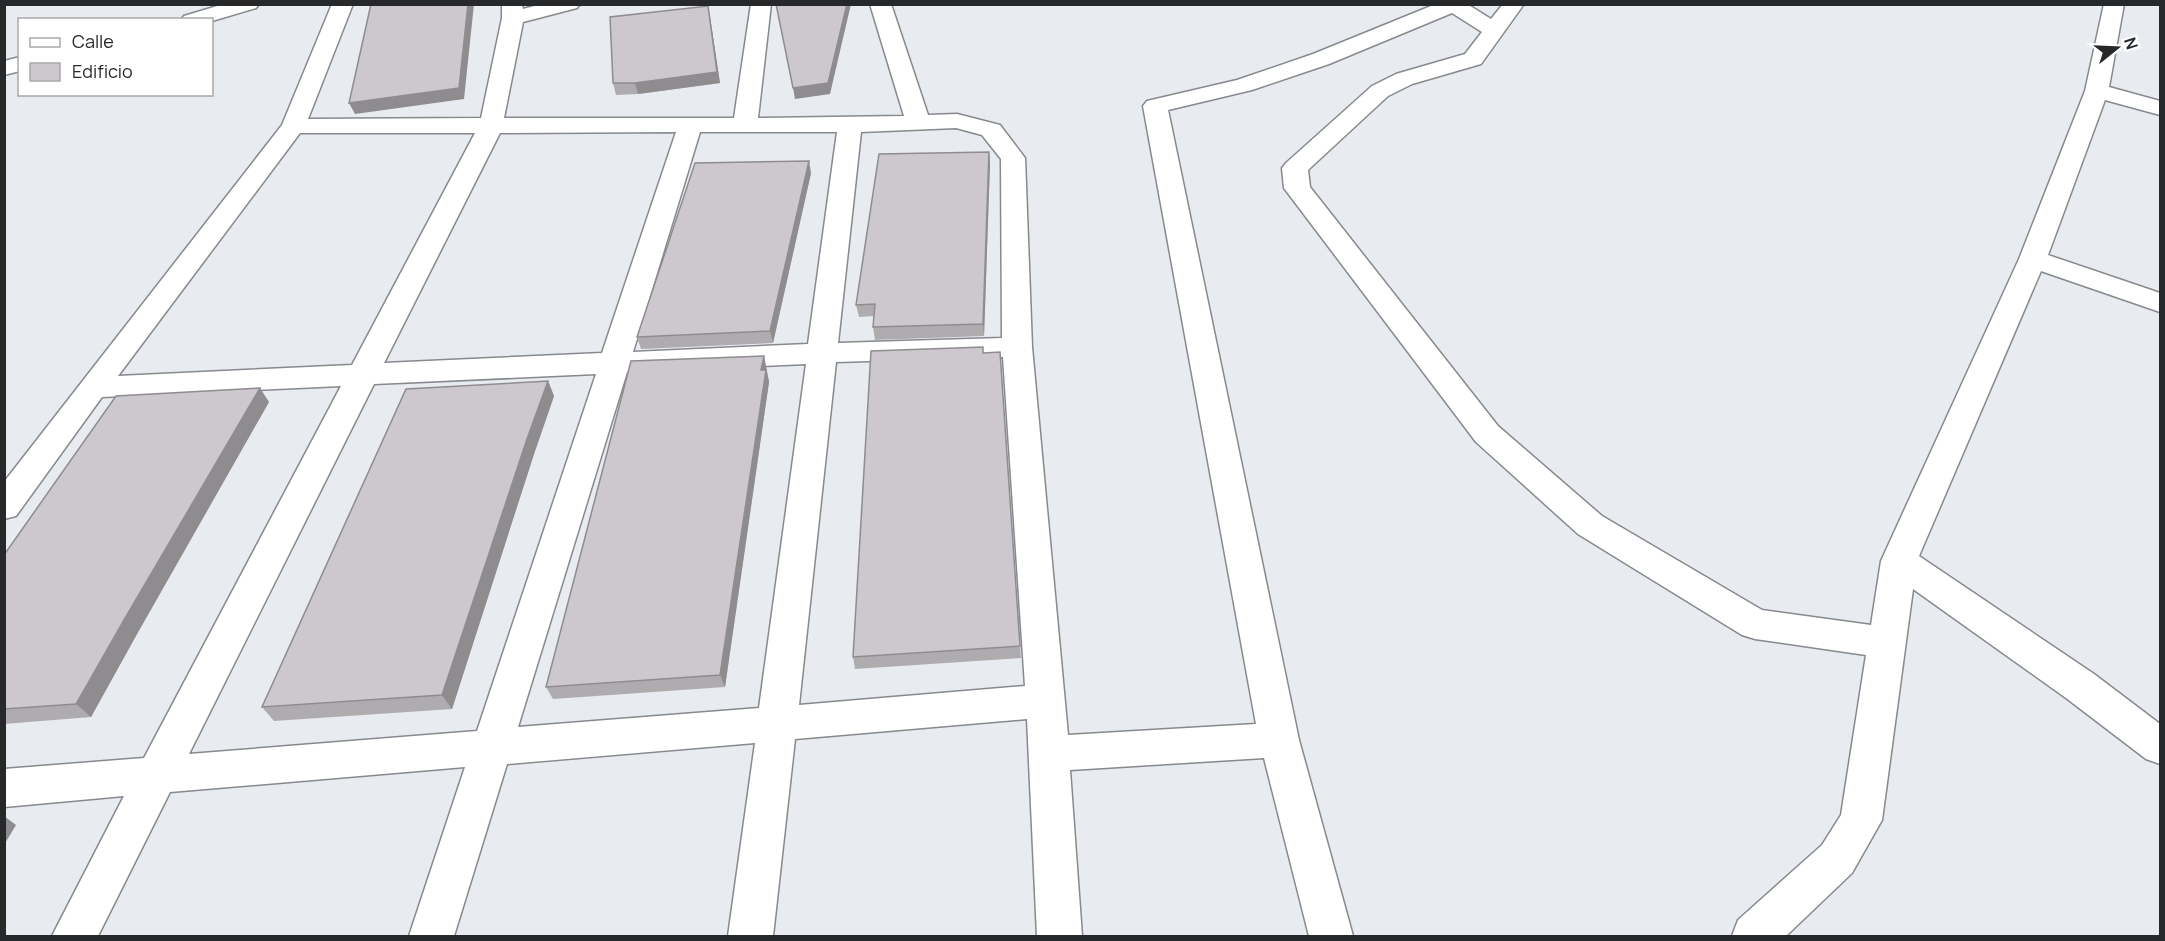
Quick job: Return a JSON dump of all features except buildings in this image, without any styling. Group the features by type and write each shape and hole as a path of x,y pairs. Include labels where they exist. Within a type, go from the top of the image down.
{"street":[{"path":"198,18 249,4"},
{"path":"4,507 293,126 343,4"},
{"path":"74,936 491,126 513,11 570,4"},
{"path":"745,125 761,4"},
{"path":"880,4 918,122"},
{"path":"1514,4 1473,59 1404,79 1380,91 1295,168 1297,188 1487,434 1590,525 1755,624 1888,643"},
{"path":"1754,936 1837,859 1861,820 1899,561 2033,259 2097,91 2114,4"},
{"path":"1331,936 1279,740 1155,106 1244,85 1321,58 1455,5 1494,30"},
{"path":"2097,91 2160,108"},
{"path":"293,126 850,125 957,121 991,130 1013,159 1017,347 1046,702 1059,936"},
{"path":"432,936 690,125"},
{"path":"751,936 850,125"},
{"path":"2033,259 2160,303"},
{"path":"93,387 822,353 1017,347"},
{"path":"1899,561 2080,686 2160,747"},
{"path":"4,788 1046,702"},
{"path":"1049,754 1279,740"}]}
